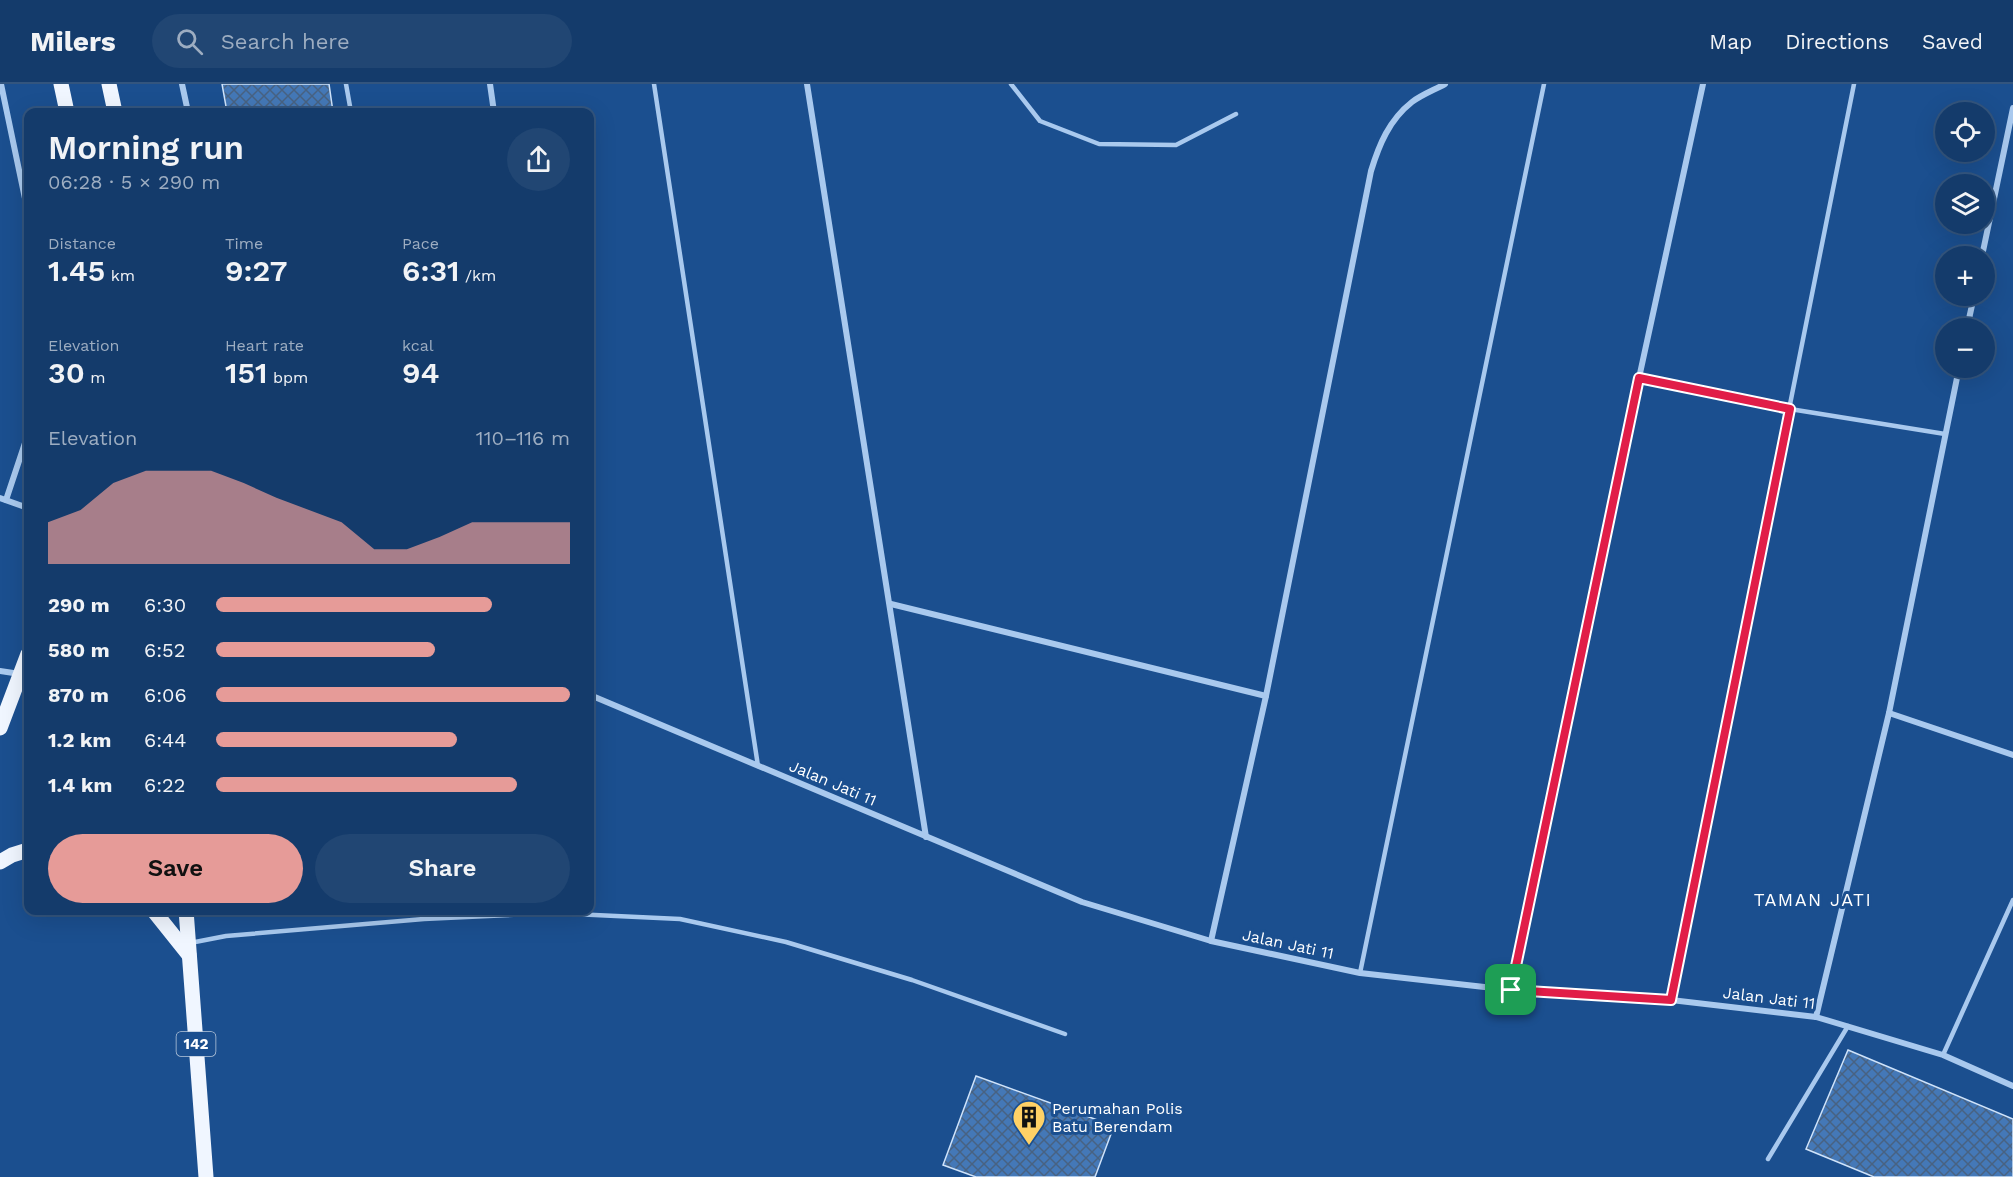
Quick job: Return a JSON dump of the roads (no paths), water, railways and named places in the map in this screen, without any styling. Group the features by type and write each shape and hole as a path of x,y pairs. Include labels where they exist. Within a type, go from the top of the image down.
{"main road":[{"path":"61,84 67,108"},
{"path":"109,84 114,108"},
{"path":"0,728 24,665"},
{"path":"0,862 24,851"},
{"path":"157,915 188,949"},
{"name":"142","path":"186,915 206,1177"}],"street":[{"path":"1,84 24,194"},
{"path":"182,84 187,108"},
{"path":"490,84 493,108"},
{"path":"807,84 926,837"},
{"path":"1211,941 1266,696 1371,171 1380,141 1396,118 1413,101 1445,84"},
{"path":"1511,990 1703,84"},
{"path":"1984,246 2013,108"},
{"path":"1816,1017 1889,712 1957,378"},
{"path":"24,445 3,499 24,507"},
{"path":"891,604 1266,696"},
{"path":"0,671 21,674"},
{"name":"Jalan Jati 11","path":"594,697 1082,902 1211,941 1360,973 1511,990 1671,1000 1816,1017 1943,1055 2013,1086"},
{"path":"1889,712 2013,755"}],"lane":[{"path":"346,84 350,108"},
{"path":"654,84 758,766"},
{"path":"1011,84 1040,121 1099,144 1176,145 1236,114"},
{"path":"1360,973 1544,84"},
{"path":"1671,1000 1854,84"},
{"path":"1639,378 1790,409 1945,434"},
{"path":"1943,1055 2013,900"},
{"path":"188,949 226,936 424,919 509,915"},
{"path":"594,915 680,919 786,942 912,980 1065,1034"},
{"path":"1768,1159 1848,1026"}],"place":[{"name":"Perumahan Polis Batu Berendam","path":"1029,1146"}],"district":[{"name":"TAMAN JATI","path":"1813,899"}]}
